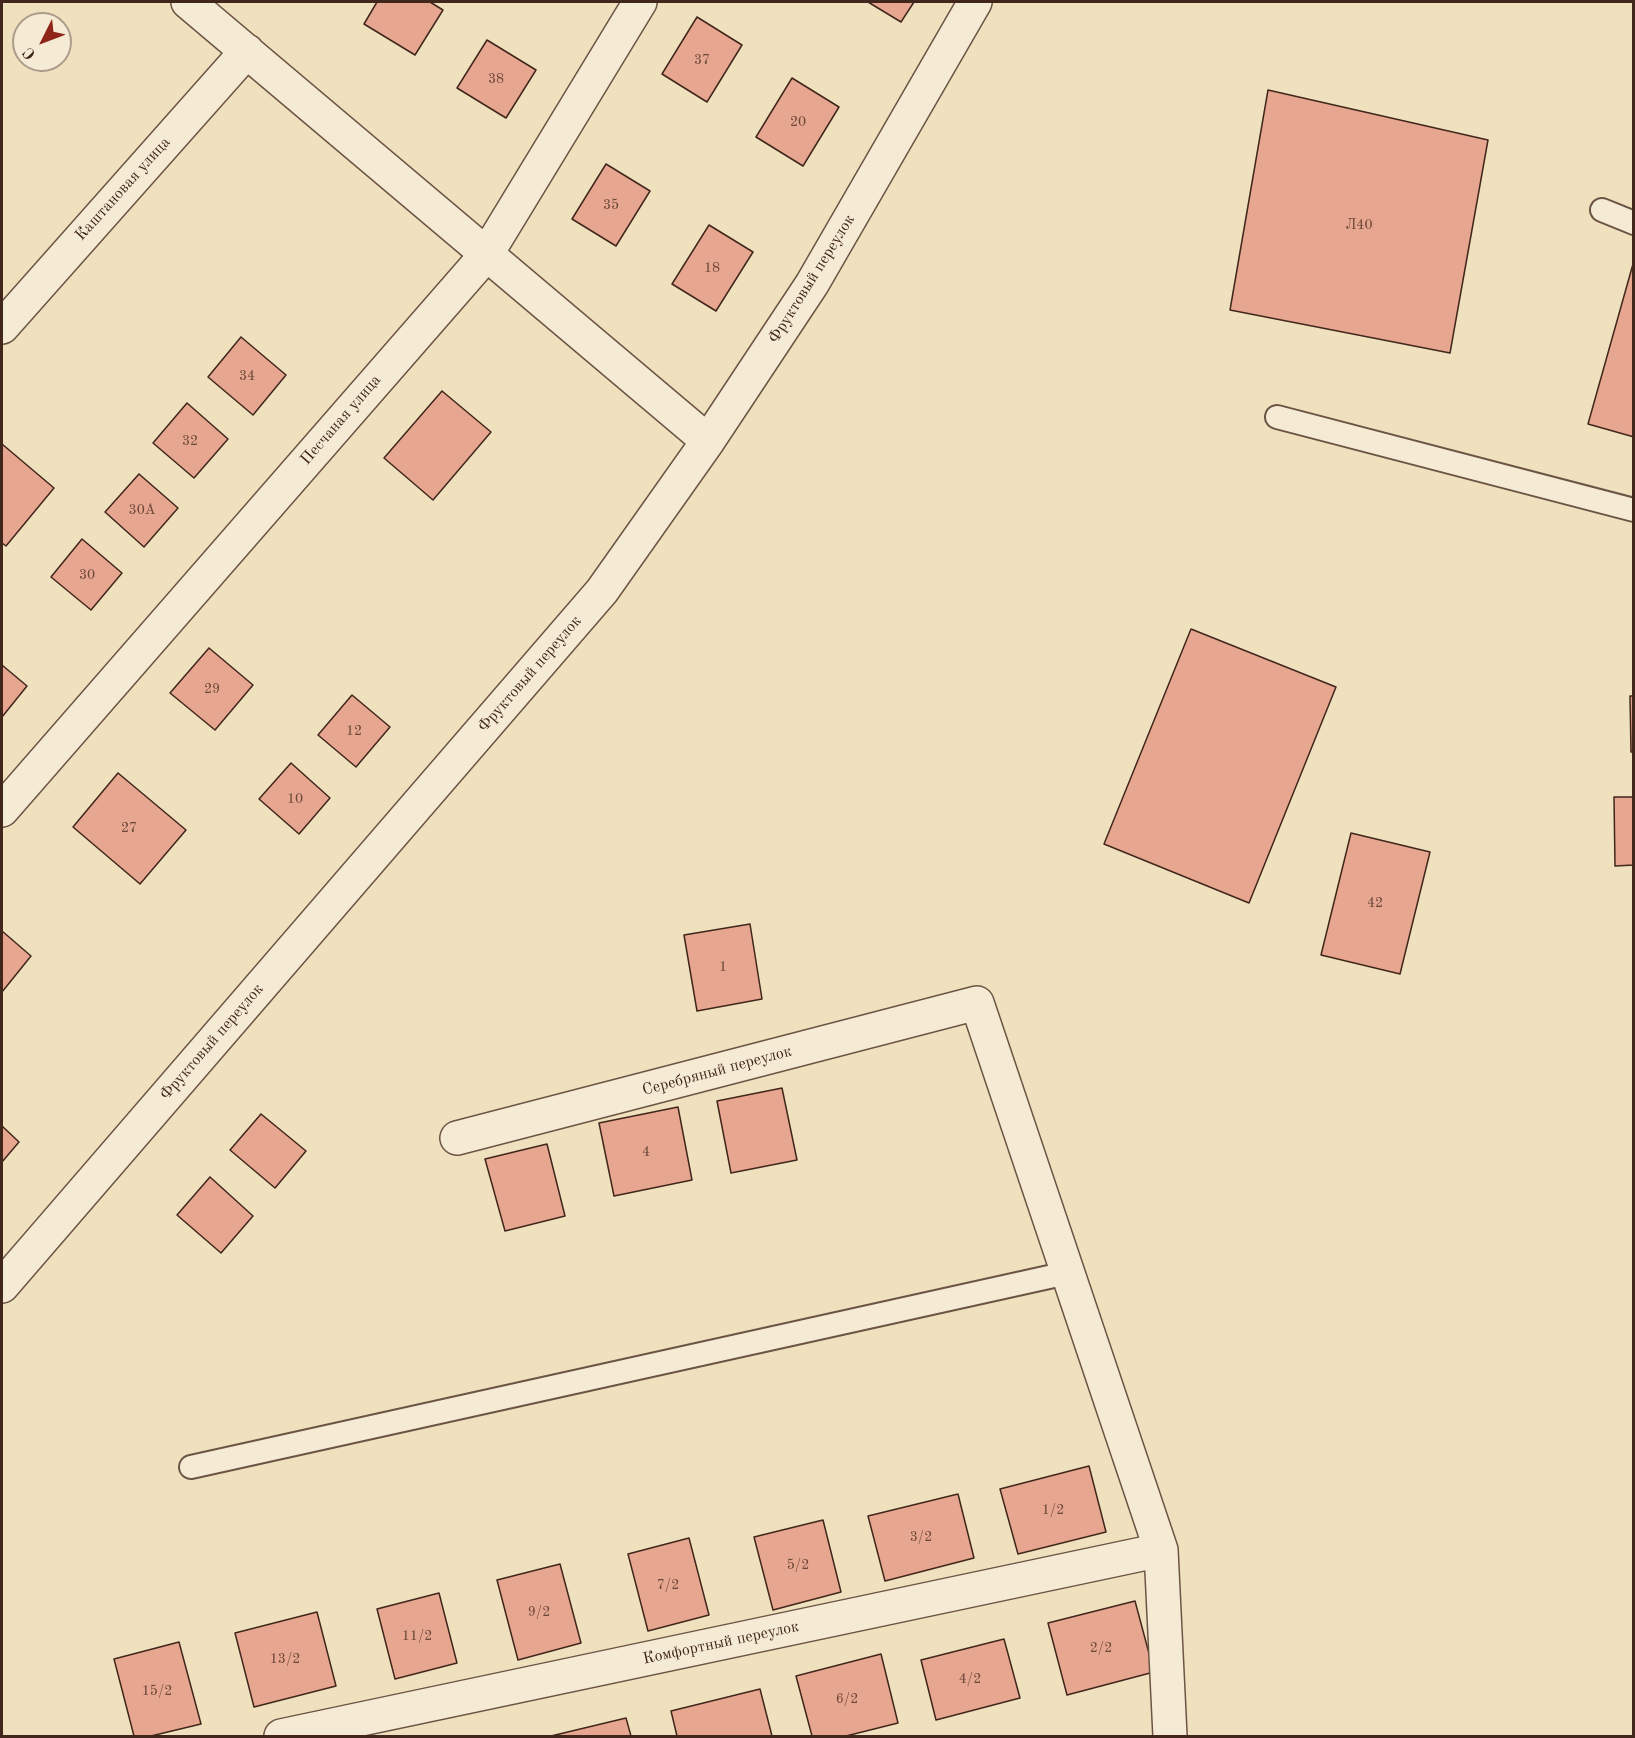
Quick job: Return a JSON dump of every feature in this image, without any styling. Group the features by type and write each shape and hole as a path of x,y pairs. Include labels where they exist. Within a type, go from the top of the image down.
{"street":[{"path":"188,2 708,441"},
{"name":"Песчаная улица","path":"2,810 486,255 640,2"},
{"name":"Фруктовый переулок","path":"2,1286 602,591 708,441 812,284 975,2"},
{"name":"Каштановая улица","path":"2,327 247,51"},
{"name":"Серебряный переулок","path":"457,1138 977,1003 1067,1272"},
{"path":"1067,1272 1161,1550 1170,1737"},
{"name":"Комфортный переулок","path":"281,1737 1161,1550"}],"lane":[{"path":"1602,210 1634,223"},
{"path":"1277,417 1634,510"},
{"path":"191,1467 1067,1272"}],"building":[{"path":"377,2 430,2 443,10 415,55 364,24"},
{"path":"868,2 914,2 901,22"},
{"path":"697,17 742,45 707,102 662,74"},
{"path":"487,40 536,70 506,118 457,88"},
{"path":"792,78 839,107 803,166 756,137"},
{"path":"1268,90 1488,140 1450,353 1230,310"},
{"path":"606,164 650,191 616,246 572,219"},
{"path":"709,225 753,252 716,311 672,284"},
{"path":"1634,264 1634,437 1588,424"},
{"path":"241,337 286,375 253,415 208,377"},
{"path":"442,391 491,432 433,500 384,458"},
{"path":"187,403 228,439 194,478 153,443"},
{"path":"2,444 54,488 6,546 2,543"},
{"path":"139,474 178,508 144,547 105,512"},
{"path":"82,539 122,573 91,610 51,577"},
{"path":"1191,629 1336,687 1249,903 1104,844"},
{"path":"209,648 253,685 215,730 170,693"},
{"path":"2,665 27,686 2,717"},
{"path":"352,695 390,727 356,767 318,735"},
{"path":"1630,696 1634,696 1634,752 1631,752"},
{"path":"291,763 330,798 299,834 259,799"},
{"path":"118,773 186,830 140,884 73,827"},
{"path":"1614,797 1634,797 1634,865 1615,866"},
{"path":"1351,833 1430,852 1400,974 1321,955"},
{"path":"750,924 762,999 697,1011 684,935"},
{"path":"2,931 31,956 2,992"},
{"path":"782,1088 797,1160 731,1173 717,1101"},
{"path":"678,1107 692,1180 614,1196 599,1123"},
{"path":"261,1114 306,1151 275,1188 230,1150"},
{"path":"2,1126 19,1142 2,1162"},
{"path":"547,1144 565,1216 505,1231 485,1159"},
{"path":"210,1177 253,1216 221,1253 177,1215"},
{"path":"1089,1466 1106,1532 1018,1554 1000,1489"},
{"path":"958,1494 974,1558 885,1581 868,1516"},
{"path":"823,1520 841,1592 773,1610 754,1537"},
{"path":"689,1538 709,1615 648,1631 628,1554"},
{"path":"560,1564 581,1643 518,1660 497,1580"},
{"path":"439,1593 457,1663 395,1679 377,1609"},
{"path":"1135,1601 1154,1672 1067,1695 1048,1623"},
{"path":"317,1612 336,1686 254,1707 235,1633"},
{"path":"1004,1639 1020,1698 936,1720 921,1660"},
{"path":"179,1642 201,1724 151,1736 134,1736 114,1659"},
{"path":"881,1654 898,1723 846,1736 812,1736 796,1676"},
{"path":"760,1689 772,1736 677,1736 671,1711"},
{"path":"626,1718 631,1736 551,1736"}]}
